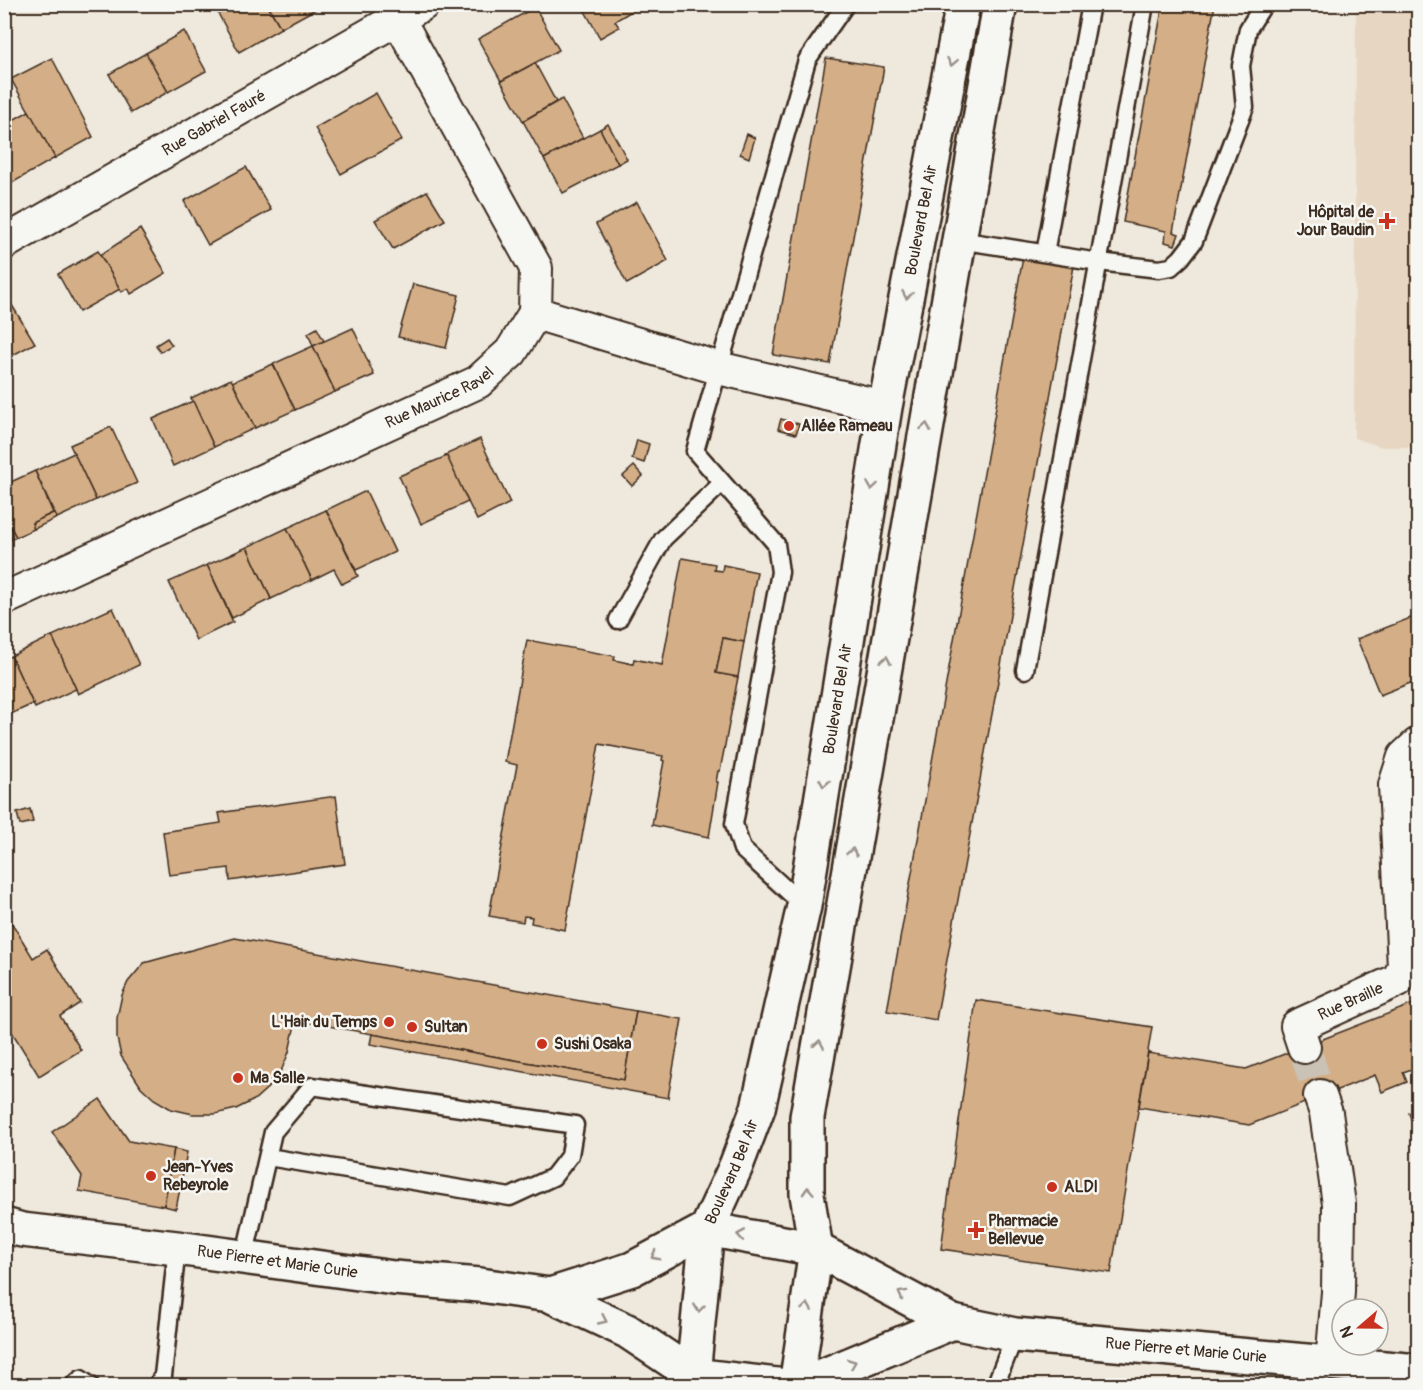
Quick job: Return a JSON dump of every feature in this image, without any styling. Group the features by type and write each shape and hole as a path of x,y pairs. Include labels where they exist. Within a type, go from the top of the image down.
{"main road":[{"name":"Boulevard Bel Air","path":"692,1380 707,1229 736,1166 758,1108 804,906 885,407 963,4"},
{"path":"797,1386 816,1249 807,1194 807,1117 1000,4"},
{"name":"Rue Pierre et Marie Curie","path":"4,1225 22,1230 177,1248 394,1278 550,1295 627,1331 692,1380 786,1386"},
{"name":"Rue Pierre et Marie Curie","path":"550,1295 632,1269 707,1229 816,1249 953,1322 1015,1335 1419,1371"},
{"path":"797,1386 953,1322"}],"street":[{"name":"Rue Gabriel Fauré","path":"4,243 404,9"},
{"name":"Rue Maurice Ravel","path":"4,599 478,382 511,352 535,312 536,267 404,9"},
{"path":"535,312 718,368 885,407"},
{"name":"Rue Braille","path":"1304,1047 1297,1026 1398,980 1404,967 1395,785 1404,758 1419,744"},
{"path":"1320,1096 1326,1113 1339,1204 1338,1292 1332,1363"}],"lane":[{"path":"804,906 742,849 734,824 780,572 776,544 695,451 807,60 846,4"},
{"path":"1045,254 1091,4"},
{"path":"1025,670 1145,4"},
{"path":"959,240 1099,262 1159,269 1171,267 1194,241 1245,107 1241,66 1248,29 1264,4"},
{"path":"618,620 663,539 722,483"},
{"path":"244,1258 273,1132 312,1086 575,1125 570,1155 553,1177 510,1197 268,1157"},
{"path":"156,1386 163,1376 177,1248"},
{"path":"995,1386 1015,1335"},
{"path":"73,1386 81,1379 91,1386"}],"shaded area":[{"name":"Hôpital de Jour Baudin","path":"1356,5 1418,5 1418,447 1382,447 1354,438"}],"building":[{"path":"213,4 267,4 281,28 239,52"},
{"path":"267,4 322,4 323,5 281,28"},
{"path":"581,4 632,4 635,9 615,21 619,27 600,38"},
{"path":"1163,4 1215,4 1173,232 1179,234 1175,245 1165,242 1166,231 1123,222"},
{"path":"535,7 559,50 501,81 478,39"},
{"path":"184,31 206,71 168,92 146,53"},
{"path":"146,53 168,92 131,113 109,74"},
{"path":"52,58 93,137 55,158 11,79"},
{"path":"826,58 884,67 830,364 773,355"},
{"path":"535,63 556,102 523,121 501,81"},
{"path":"376,93 402,140 341,174 315,128"},
{"path":"562,99 583,138 544,159 523,121"},
{"path":"29,111 55,158 12,183 4,170 4,125"},
{"path":"608,124 627,159 618,164 600,129"},
{"path":"600,129 618,164 563,193 544,159"},
{"path":"747,134 755,138 749,158 740,154"},
{"path":"246,167 271,210 208,245 184,201"},
{"path":"427,191 445,220 393,249 375,220"},
{"path":"637,202 668,261 627,284 596,224"},
{"path":"140,229 166,273 131,294 128,288 121,292 100,255"},
{"path":"98,251 120,289 79,312 58,274"},
{"path":"1023,257 1074,266 936,1020 887,1011"},
{"path":"413,284 459,295 446,348 398,337"},
{"path":"10,302 35,343 4,360 4,305"},
{"path":"317,328 324,341 313,346 308,333"},
{"path":"353,328 374,375 335,392 313,346"},
{"path":"167,338 172,345 160,352 156,345"},
{"path":"313,346 335,392 295,410 273,364"},
{"path":"273,364 295,410 255,428 232,382"},
{"path":"231,379 255,428 214,447 191,398"},
{"path":"193,401 214,447 173,466 153,419"},
{"name":"Allée Rameau","path":"781,419 799,424 796,434 778,429"},
{"path":"111,427 137,483 96,500 70,445"},
{"path":"480,439 510,503 477,520 445,455"},
{"path":"637,440 649,444 644,463 632,459"},
{"path":"74,453 96,500 57,518 35,471"},
{"path":"447,456 468,502 421,524 399,476"},
{"path":"634,466 643,476 632,486 623,476"},
{"path":"35,471 53,513 32,523 34,529 16,537 4,514 4,485"},
{"path":"366,491 395,552 356,570 326,510"},
{"path":"326,510 358,576 342,584 334,569 312,580 287,528"},
{"path":"53,513 57,518 34,529 32,523"},
{"path":"4,514 16,537 4,542"},
{"path":"287,528 312,580 271,599 247,547"},
{"path":"247,547 271,599 232,618 207,565"},
{"path":"682,558 715,564 714,570 722,571 723,565 757,572 744,642 723,638 716,673 738,677 716,782 718,782 709,837 652,825 663,756 599,744 565,930 531,923 532,917 524,916 523,922 489,916 517,765 505,762 527,640 615,656 614,660 633,664 634,659 662,665"},
{"path":"207,565 233,622 196,640 169,582"},
{"path":"113,608 139,665 78,694 52,636"},
{"path":"1418,615 1418,680 1380,695 1357,639"},
{"path":"52,636 76,689 35,708 11,656"},
{"path":"723,638 744,642 738,677 716,673"},
{"path":"11,656 33,704 4,717 4,659"},
{"path":"336,796 345,864 230,881 229,868 169,875 163,832 221,823 219,813"},
{"path":"30,809 33,822 20,825 17,813"},
{"path":"4,910 33,958 47,949 80,1003 60,1016 81,1050 39,1076 4,1019"},
{"path":"235,938 636,1011 624,1080 296,1020 289,1052 282,1069 272,1084 254,1100 236,1109 215,1114 193,1114 171,1109 154,1099 141,1087 121,1056 117,1038 117,1018 122,995 128,982 144,963"},
{"path":"976,1000 1152,1027 1111,1273 941,1249"},
{"path":"1418,1002 1418,1067 1403,1072 1407,1082 1382,1092 1375,1075 1249,1125 1139,1107 1148,1053 1246,1069"},
{"path":"636,1011 682,1019 668,1098 370,1044 372,1034 624,1080"},
{"path":"100,1099 129,1141 174,1149 164,1206 79,1191 82,1176 52,1132"},
{"path":"1418,1110 1418,1139 1409,1113"},
{"path":"174,1149 187,1152 176,1209 164,1206"}],"tunnel":[{"path":"1304,1047 1320,1096"}],"place":[{"name":"Hôpital de Jour Baudin","path":"1387,221"},
{"name":"Allée Rameau","path":"789,426"},
{"name":"L'Hair du Temps","path":"389,1022"},
{"name":"Sultan","path":"412,1027"},
{"name":"Sushi Osaka","path":"542,1044"},
{"name":"Ma Salle","path":"238,1078"},
{"name":"Jean-Yves Rebeyrole","path":"151,1176"},
{"name":"ALDI","path":"1052,1187"},
{"name":"Pharmacie Bellevue","path":"976,1230"}]}
